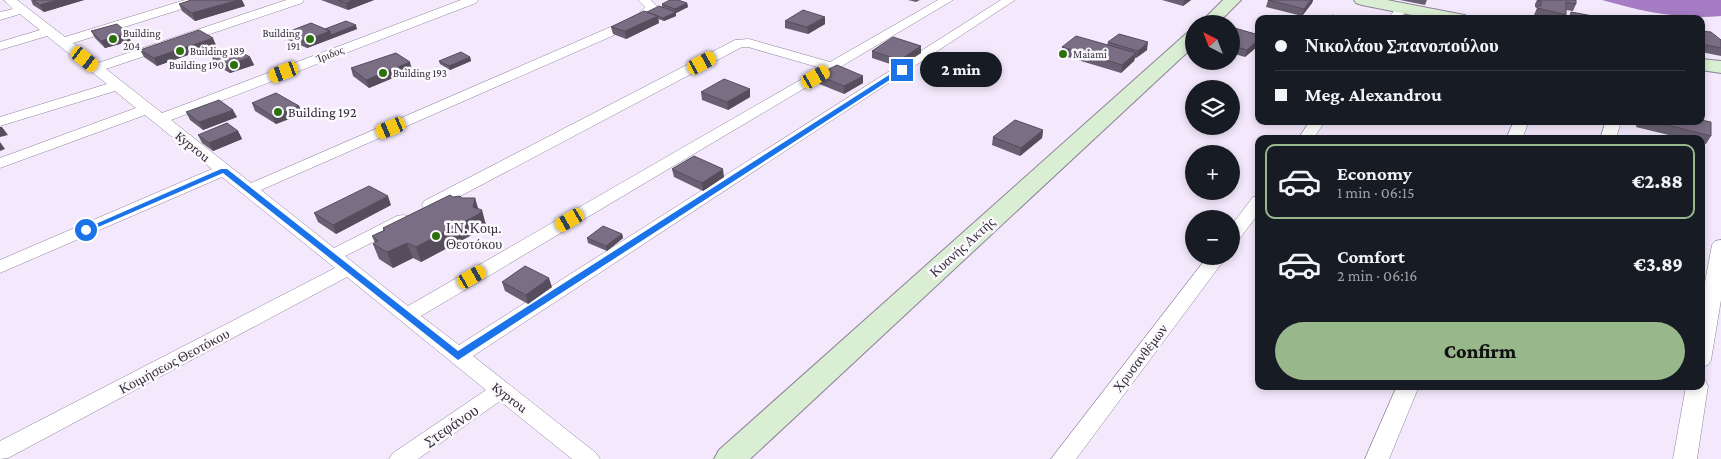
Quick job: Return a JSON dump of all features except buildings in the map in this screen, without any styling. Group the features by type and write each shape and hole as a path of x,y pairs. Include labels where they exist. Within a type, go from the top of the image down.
{"street":[{"path":"63,42 196,0"},
{"path":"96,68 298,0"},
{"name":"Ίριδος","path":"0,163 153,114 472,0"},
{"path":"248,190 640,19 652,7 644,0"},
{"path":"407,315 947,0"},
{"path":"458,356 1009,0"},
{"path":"1217,15 1233,0"},
{"path":"1362,0 1398,13 1418,15"},
{"path":"0,16 14,3"},
{"name":"Kyprou","path":"14,3 588,459"},
{"path":"0,46 49,31"},
{"path":"332,256 740,43 749,43 832,67"},
{"name":"Κυανής Ακτής","path":"730,459 1185,44"},
{"path":"1705,65 1721,67"},
{"path":"0,122 118,86"},
{"path":"0,267 224,170"},
{"path":"1240,226 1255,206"},
{"path":"1705,337 1721,245"},
{"name":"Χρυσανθέμων","path":"1063,459 1211,265"},
{"name":"Κοιμήσεως Θεοτόκου","path":"0,452 348,269"},
{"name":"Στεφάνου","path":"401,459 501,390"},
{"path":"1377,459 1406,390"},
{"path":"1685,459 1696,390"}],"shaded area":[{"path":"1602,0 1721,0 1721,16 1668,15"}],"place":[{"name":"Building 204","path":"113,39"},
{"name":"Building 191","path":"310,39"},
{"name":"Building 189","path":"180,51"},
{"name":"Maiami","path":"1063,54"},
{"name":"Building 190","path":"234,65"},
{"name":"Building 193","path":"383,73"},
{"name":"Building 192","path":"278,112"},
{"name":"Ι.Ν. Κοιμ. Θεοτόκου","path":"436,236"}],"route":[{"path":"86,230 224,170 458,356 902,70"}]}
